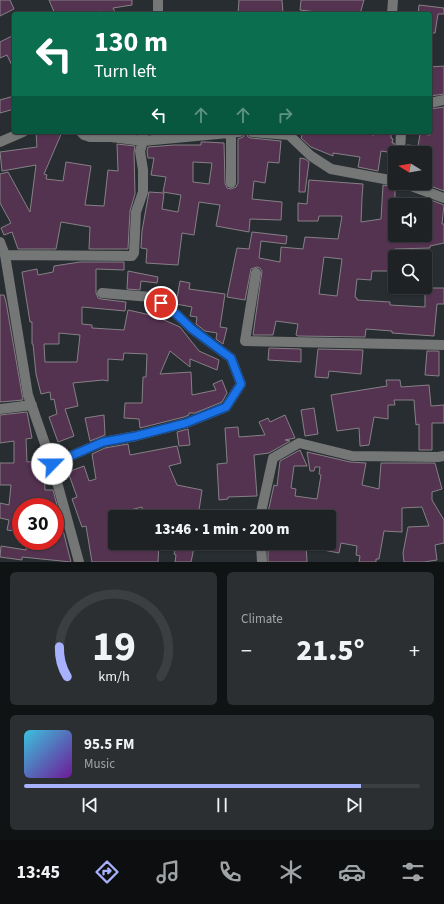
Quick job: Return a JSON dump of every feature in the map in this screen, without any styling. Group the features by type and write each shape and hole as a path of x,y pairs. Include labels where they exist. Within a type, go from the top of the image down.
{"street":[{"path":"158,0 158,12"},
{"path":"392,12 393,0"},
{"path":"432,103 444,100"},
{"path":"0,142 18,134"},
{"path":"83,134 90,137 189,134"},
{"path":"231,183 235,134"},
{"path":"277,134 289,135 311,156 331,169 388,179"},
{"path":"400,146 401,134"},
{"path":"5,255 132,256 134,253 136,212 143,192 143,170 140,151 143,136"},
{"path":"422,190 444,198"},
{"path":"0,242 5,255 4,274 28,395 52,464 79,562"},
{"path":"256,273 245,341 444,344"},
{"path":"52,464 103,442 136,436 186,423 226,407 241,384 231,358 192,329 171,309 151,297 102,293"},
{"path":"0,410 32,405"},
{"path":"262,510 273,458 299,443 352,456 444,456"},
{"path":"261,550 262,562"}],"building":[{"path":"0,0 10,0 14,9 0,16"},
{"path":"49,0 132,0 132,5 113,8 115,12 54,12"},
{"path":"239,0 282,0 283,12 238,12"},
{"path":"301,0 364,0 361,12 317,12 300,10"},
{"path":"419,5 444,8 444,14 438,14 435,33 432,33 432,12 418,12"},
{"path":"12,36 12,66 7,55 0,58 0,42"},
{"path":"444,66 444,94 432,96 432,67"},
{"path":"12,97 12,110 0,113 0,100"},
{"path":"444,107 444,191 432,187 432,146 418,146 420,134 432,134 432,109"},
{"path":"36,134 61,134 44,174 47,175 46,179 63,181 66,162 91,166 85,205 104,206 108,170 118,171 117,144 135,146 135,194 130,211 128,249 89,249 90,227 61,222 56,249 18,249 12,232 4,235 1,228 11,223 0,203 0,174 8,172 30,212 36,165 2,171 0,152 37,147"},
{"path":"247,134 248,137 251,138 281,141 279,163 268,162 265,183 254,181 252,199 282,202 281,220 250,219 249,232 216,226 220,205 199,202 194,235 182,233 178,265 146,263 147,249 141,248 142,231 149,192 164,193 162,209 178,212 181,195 163,192 166,177 151,175 154,158 148,158 148,147 201,145 201,142 224,143 225,183 227,188 231,189 236,187 238,183 238,139","holes":["193,162 212,163 209,184 193,182"]},
{"path":"302,134 391,134 391,138 393,139 392,143 394,143 394,146 388,146 388,152 381,151 378,171 358,167 360,157 333,153 333,156 311,147 301,138"},
{"path":"300,158 309,162 305,192 299,192"},
{"path":"309,180 363,184 361,222 381,219 383,185 388,186 388,190 395,190 395,198 388,198 388,242 432,242 432,200 444,205 442,224 444,224 444,243 430,246 430,248 388,250 388,271 372,271 371,280 357,279 355,297 357,300 390,302 390,305 425,307 425,294 432,294 432,288 444,288 444,304 437,304 434,336 392,333 392,331 366,329 365,337 298,336 296,335 298,324 276,321 273,335 253,335 262,271 257,267 251,269 245,300 227,297 237,248 249,249 252,232 287,236 286,244 261,241 259,258 280,262 281,247 303,249 305,237 338,239 342,216 319,216 318,221 298,221 298,203 307,204","holes":["324,257 342,259 337,296 319,294"]},
{"path":"80,262 124,262 124,270 96,269 96,293 98,298 101,299 126,302 125,311 82,307 82,324 92,325 92,328 124,330 128,310 155,316 180,327 199,351 219,360 217,370 190,359 190,367 170,351 160,374 191,372 192,395 216,390 213,384 222,380 227,393 222,402 195,413 189,413 189,415 184,417 140,428 139,419 124,418 125,403 142,403 143,377 146,377 147,354 124,353 123,360 108,359 108,381 103,380 73,383 78,406 65,409 74,436 58,442 49,417 57,414 54,399 51,400 50,392 41,394 36,374 32,344 32,322 30,322 22,272 37,269 38,275 53,272 54,266","holes":["59,333 80,335 77,362 45,362 44,344 59,344"]},
{"path":"128,271 158,277 157,283 141,281 140,290 127,289"},
{"path":"180,281 190,283 189,289 225,294 220,327 227,328 223,344 216,339 217,333 205,331 196,324 197,317 190,316 192,307 176,304"},
{"path":"0,295 4,295 6,302 23,400 0,402"},
{"path":"269,348 301,349 301,362 268,360"},
{"path":"318,349 363,350 361,374 329,371 328,378 315,377"},
{"path":"427,351 439,351 439,376 425,375"},
{"path":"386,380 400,380 401,387 429,385 431,406 444,405 444,423 432,423 432,450 419,450 419,424 416,425 414,400 394,400 395,405 388,405 388,419 374,417 369,445 360,446 359,428 337,431 331,395 387,386"},
{"path":"314,408 318,434 305,436 301,410"},
{"path":"27,412 32,438 26,439 27,462 44,461 45,490 53,490 55,498 12,498 12,531 7,530 9,520 0,518 0,503 9,505 11,485 0,485 0,463 14,463 14,441 0,443 0,415"},
{"path":"104,415 105,435 90,441 85,418"},
{"path":"285,415 295,438 285,440 290,441 269,453 254,455 257,496 228,497 228,499 219,500 217,464 227,463 225,428 238,427 239,437 265,435 259,422 268,418 270,422"},
{"path":"188,429 190,445 179,446 177,432"},
{"path":"128,444 130,455 177,446 181,463 169,466 177,485 202,490 199,510 142,510 142,507 130,510 108,510 108,550 159,550 158,562 92,562 86,526 82,527 72,499 77,497 68,472 84,466 89,481 96,479 92,454 105,448"},
{"path":"300,450 307,466 294,466 291,488 296,489 295,496 317,499 321,475 319,474 320,467 315,467 314,471 310,471 307,452 350,462 366,463 362,485 379,489 381,463 435,463 442,489 432,492 432,500 444,520 444,543 435,545 437,560 424,562 404,562 403,553 408,527 429,526 422,507 402,508 402,532 384,531 379,559 376,559 376,562 359,562 360,556 356,555 357,546 341,543 339,553 323,550 336,550 336,510 269,510 274,485 277,486 280,461"},
{"path":"64,534 71,562 22,557 22,560 0,557 1,546 12,548 12,550 64,550"},
{"path":"175,550 194,550 191,562 175,562 176,555 174,554"},
{"path":"268,550 306,550 307,562 268,562"}],"route":[{"path":"52,464 103,442 136,436 186,423 226,407 241,384 231,358 192,329 171,309 161,303"}]}
